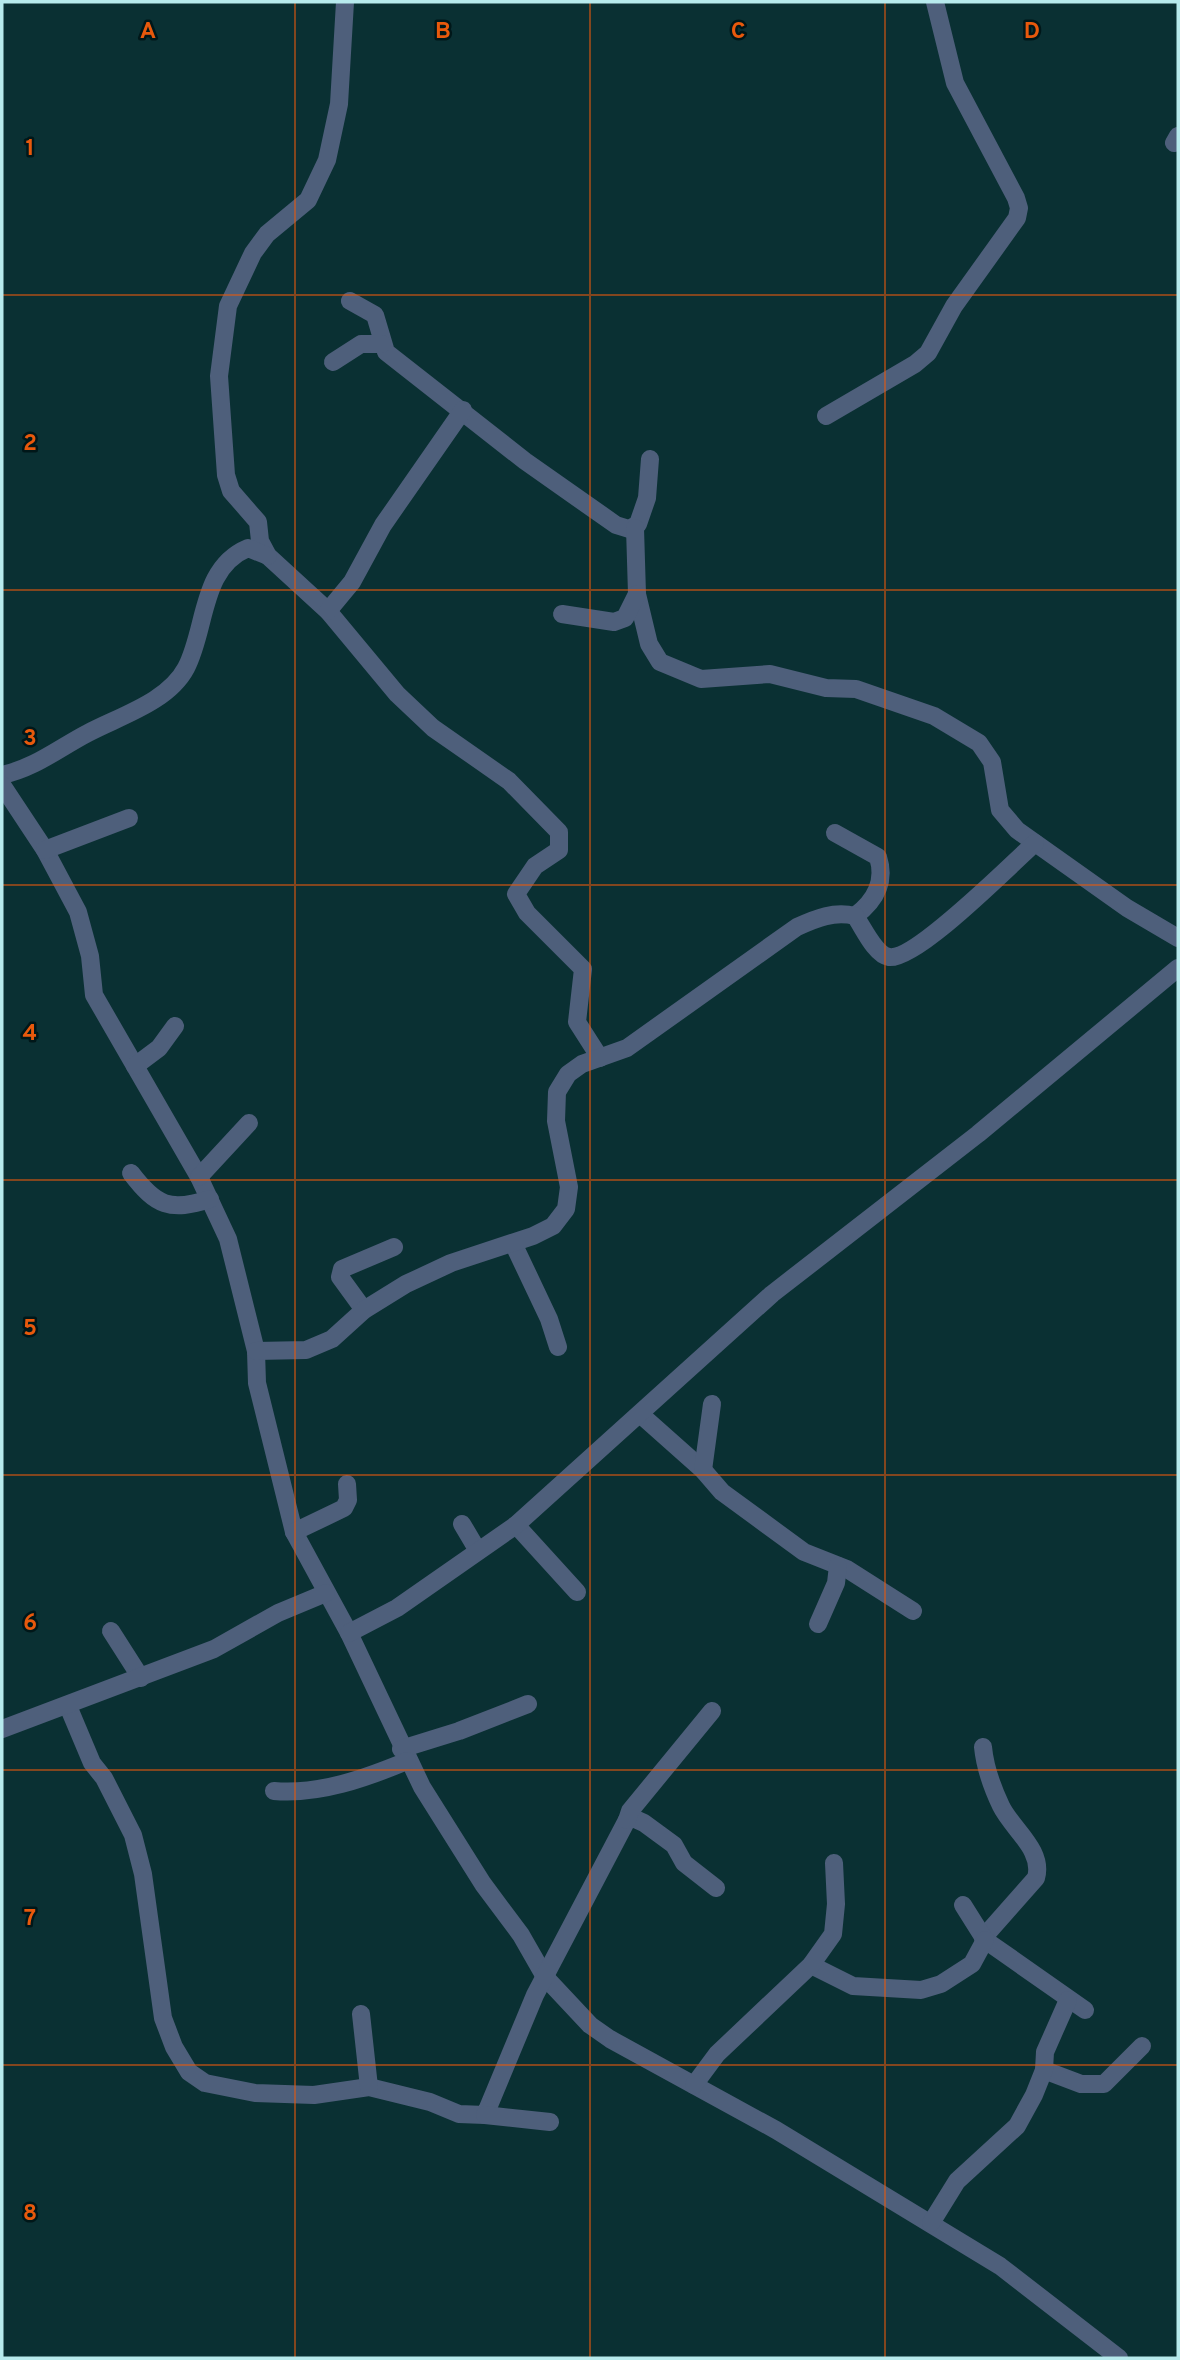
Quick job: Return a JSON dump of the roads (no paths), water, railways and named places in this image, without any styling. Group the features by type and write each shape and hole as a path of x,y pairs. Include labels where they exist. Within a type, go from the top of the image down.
{"street":[{"path":"268,556 260,541 258,522 231,491 226,475 219,376 228,306 253,253 267,234 309,200 327,160 339,104 345,2"},
{"path":"825,416 915,364 928,353 954,306 1017,218 1019,208 1016,198 955,83 935,2"},
{"path":"350,302 375,315 386,352 525,461 616,525 635,528"},
{"path":"334,362 361,344 382,344"},
{"path":"328,611 352,582 383,525 463,410"},
{"path":"650,459 647,498 635,528 637,594 649,644 660,662 701,679 770,674 826,688 856,689 934,716 979,743 992,762 1000,810 1017,830 1127,908 1178,938"},
{"path":"2,775 41,762 86,734 150,702 172,686 187,668 205,604 224,564 233,555 248,548 258,550 328,611 397,694 433,727 509,781 559,832 559,850 535,866 516,894 527,913 583,969 582,1003 577,1022 600,1058"},
{"path":"562,614 614,622 625,618 637,594"},
{"path":"2,785 45,850 78,912 90,956 94,995 199,1177 228,1239 256,1351 257,1383 294,1532 349,1633 404,1755 483,1884 521,1935 545,1977 590,2025 633,2053 776,2130 1000,2266 1119,2358"},
{"path":"45,850 129,818"},
{"path":"835,833 878,857 881,867 881,882 871,905 855,916"},
{"path":"256,1351 306,1350 332,1339 364,1310 406,1284 451,1262 553,1226 565,1209 569,1187 556,1121 557,1092 568,1074 582,1064 627,1048 797,927 818,917 842,913 855,916 881,955 890,958 906,953 950,921 1035,843"},
{"path":"349,1633 397,1608 516,1525 772,1294 978,1134 1178,968"},
{"path":"135,1066 159,1048 175,1026"},
{"path":"199,1177 249,1124"},
{"path":"131,1173 145,1191 162,1204 184,1208 210,1199"},
{"path":"513,1242 550,1319 558,1347"},
{"path":"364,1310 340,1277 342,1269 394,1247"},
{"path":"703,1470 712,1404"},
{"path":"640,1414 703,1470 722,1492 804,1552 847,1569 913,1611"},
{"path":"294,1532 344,1508 348,1500 347,1484"},
{"path":"462,1524 478,1551"},
{"path":"516,1525 577,1592"},
{"path":"818,1624 836,1583 838,1566"},
{"path":"2,1729 214,1649 278,1613 326,1593"},
{"path":"111,1631 141,1678"},
{"path":"274,1791 310,1791 376,1774 404,1755 528,1703"},
{"path":"68,1706 92,1763 104,1778 133,1835 143,1874 163,2018 174,2047 189,2071 205,2083 289,2096 369,2087 430,2102 459,2114 550,2122"},
{"path":"485,2115 514,2040 630,1811 712,1710"},
{"path":"811,1965 853,1986 921,1990 941,1984 972,1964 984,1939 1036,1878 1038,1872 1035,1854 1001,1806 985,1764 983,1747"},
{"path":"627,1820 633,1818 644,1823 674,1845 684,1863 716,1888"},
{"path":"694,2085 717,2054 811,1965 833,1934 836,1924 834,1863"},
{"path":"963,1905 984,1939 1085,2010"},
{"path":"931,2223 957,2181 1017,2126 1044,2070 1045,2052 1068,2000"},
{"path":"360,2014 369,2087"},
{"path":"1044,2070 1081,2084 1104,2084 1142,2046"}]}
